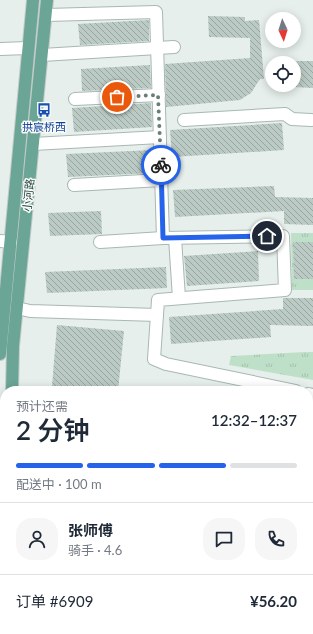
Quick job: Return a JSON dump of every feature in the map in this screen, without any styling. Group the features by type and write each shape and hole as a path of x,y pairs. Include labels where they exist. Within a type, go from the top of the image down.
{"main road":[{"name":"小河路","path":"0,354 5,241 27,78 28,48 33,0"},
{"name":"小河路","path":"12,386 13,346 47,0"}],"street":[{"path":"46,15 156,12 161,180 179,298"},
{"path":"42,56 174,47"},
{"path":"0,49 28,48"},
{"path":"75,100 158,95"},
{"path":"184,120 285,114 292,119 311,120"},
{"path":"33,144 160,137"},
{"path":"74,185 161,180"},
{"path":"100,242 169,238 282,236 285,290 158,300 154,359 166,364 272,386"},
{"path":"17,308 30,311 157,315"}],"green space":[{"path":"291,233 313,233 313,290 292,290"},
{"path":"313,352 313,380 229,365 231,356"}],"building":[{"path":"208,16 245,17 245,21 259,20 264,79 260,79 251,93 240,100 166,107 165,64 250,58 250,38 209,37"},
{"path":"149,20 149,41 80,45 78,24"},
{"path":"301,61 313,61 313,88 301,87"},
{"path":"150,65 151,88 82,91 81,69"},
{"path":"151,103 152,127 74,132 72,108"},
{"path":"282,123 284,150 172,157 170,130"},
{"path":"153,150 153,173 68,177 66,154"},
{"path":"274,186 275,197 313,198 313,225 284,224 284,211 175,217 173,190"},
{"path":"101,211 102,234 50,236 48,213"},
{"path":"293,242 313,242 313,279 294,279"},
{"path":"258,251 259,281 187,286 184,256"},
{"path":"166,267 167,288 47,293 45,272"},
{"path":"283,298 313,298 313,326 270,325 271,337 171,344 169,317 283,309"},
{"path":"57,325 124,331 118,386 52,386"}],"way so far":[{"path":"117,97 158,95 161,165"}],"place":[{"name":"拱宸桥西","path":"44,110"}],"route":[{"path":"161,165 163,238 267,236"}]}
